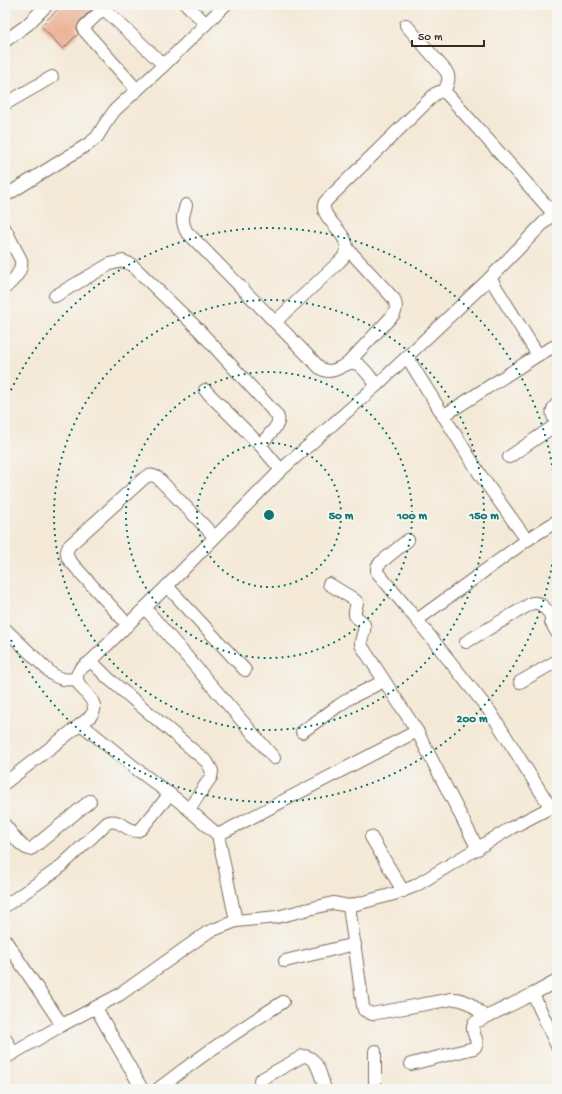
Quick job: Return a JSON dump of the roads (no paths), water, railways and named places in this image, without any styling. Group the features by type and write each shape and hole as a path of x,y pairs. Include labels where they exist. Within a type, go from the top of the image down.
{"street":[{"path":"5,41 27,25 47,5"},
{"path":"187,5 206,24"},
{"path":"5,196 90,143 97,137 115,110 226,5"},
{"path":"137,90 84,30 85,26 105,7 164,65"},
{"path":"406,25 448,74 449,80 444,92"},
{"path":"5,104 52,77"},
{"path":"5,782 92,714 94,705 80,686 77,679 79,671 168,586 282,470 407,357 490,278 555,211 444,92 440,91 435,94 327,200 324,205 326,215 343,237 347,248 394,299 396,304 394,314 348,363"},
{"path":"186,205 183,216 186,230 320,368 325,371 329,371 354,362 362,368 377,385"},
{"path":"5,229 22,264 21,270 5,288"},
{"path":"275,322 340,262 346,254 347,248"},
{"path":"55,296 110,264 123,261 132,265 198,329 278,417 276,426 260,445"},
{"path":"490,278 538,355"},
{"path":"444,416 538,355 557,345"},
{"path":"407,357 481,476 527,540"},
{"path":"204,390 260,445 282,470"},
{"path":"509,457 557,424 552,412 553,408 557,404"},
{"path":"128,625 69,560 66,555 66,550 69,546 146,476 151,475 158,478 215,537"},
{"path":"417,620 527,540 557,521"},
{"path":"5,1038 9,1055 131,988 208,932 236,921 277,917 333,903 349,906 394,894 415,886 511,828 554,806 491,713 417,620 376,572 380,563 408,540"},
{"path":"329,584 357,602 355,615 356,618 364,623 360,640 361,645 417,731 478,849"},
{"path":"168,586 245,670"},
{"path":"466,642 532,603 539,603 554,613 551,622 557,633"},
{"path":"145,608 274,758"},
{"path":"5,629 57,678 63,680 77,679"},
{"path":"91,661 109,679 210,766 212,771 211,777 189,809"},
{"path":"520,682 557,661"},
{"path":"302,732 338,706 384,681"},
{"path":"81,724 189,809 218,835 236,921"},
{"path":"218,835 417,731"},
{"path":"5,906 58,869 110,821 117,822 131,830 137,831 141,829 170,794"},
{"path":"5,825 22,845 30,849 90,801"},
{"path":"371,837 403,891"},
{"path":"349,906 364,1010 372,1014 458,998 470,1004 485,1017"},
{"path":"5,940 62,1025"},
{"path":"285,961 354,944"},
{"path":"411,1064 474,1048 477,1044 472,1030 472,1024 557,981"},
{"path":"533,994 557,1046"},
{"path":"158,1089 221,1042 283,1002"},
{"path":"96,1008 142,1089"},
{"path":"375,1051 376,1089"},
{"path":"260,1080 303,1056 307,1056 316,1064 325,1089"}]}
